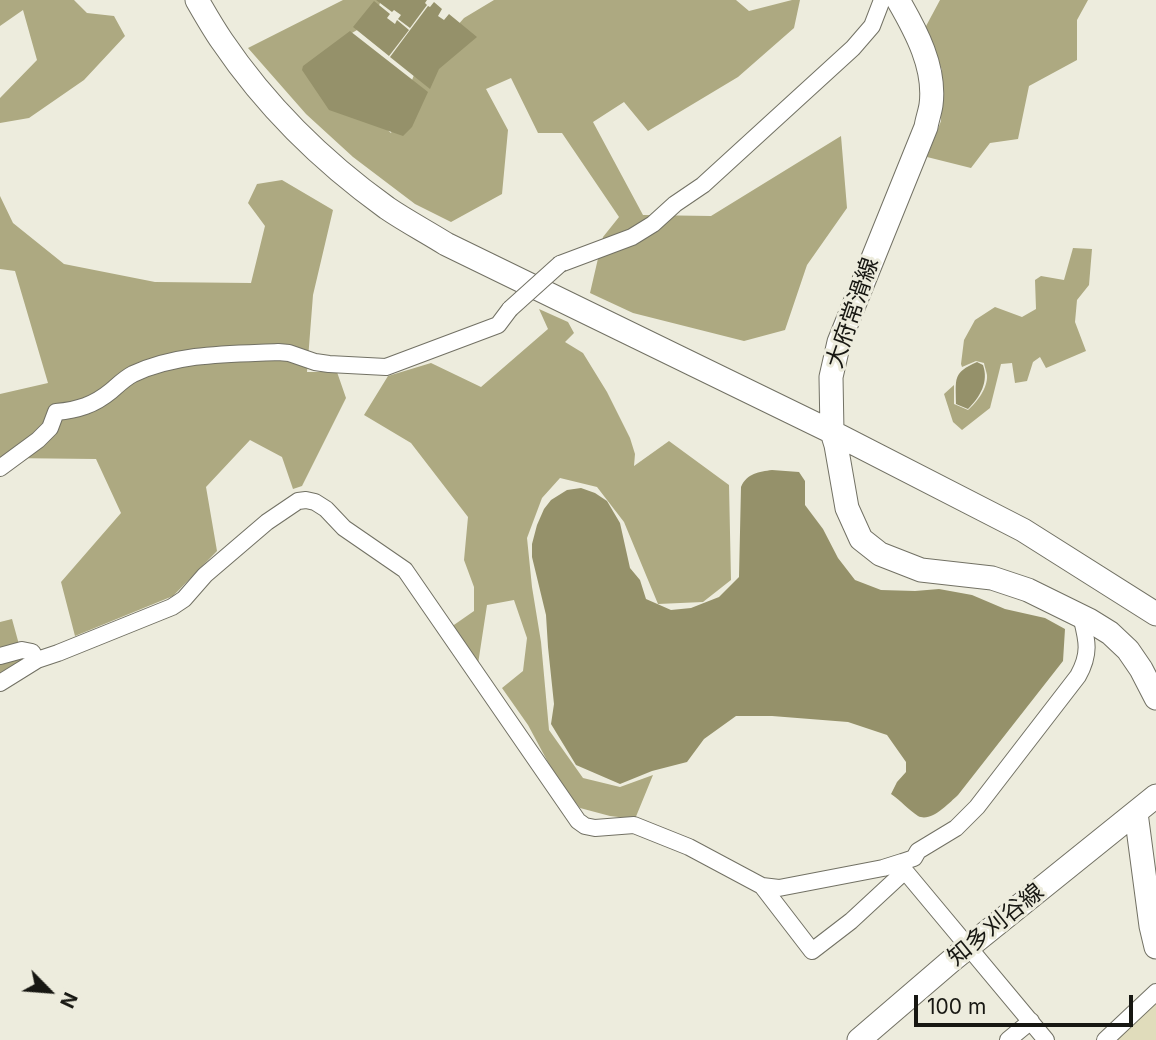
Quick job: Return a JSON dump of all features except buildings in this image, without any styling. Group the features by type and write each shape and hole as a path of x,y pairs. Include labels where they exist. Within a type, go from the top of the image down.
{"street":[{"path":"197,0 222,41 282,116 344,175 389,209 446,244 832,432 1023,530 1156,614"},
{"path":"0,468 50,428 56,412 86,407 104,397 131,375 172,360 205,355 278,352 329,364 387,367 498,324 510,309 560,264 632,237 703,185 853,48 872,26 882,0"},
{"name":"大府常滑線","path":"898,0 923,46 931,103 926,127 839,342 831,377 832,432 847,508 860,539 880,554 920,570 992,578 1028,590 1110,633 1128,650 1156,698"},
{"path":"0,684 37,660 172,607 184,599 205,575 278,514 298,501 306,500 326,509 344,527 405,570 578,821 596,828 634,825 689,847 762,886 779,888 903,866"},
{"path":"762,886 812,951 852,921 918,851 957,828 977,807 1078,676 1087,656 1087,639 1081,616"},
{"path":"0,656 22,650 32,652 37,660"},
{"path":"1156,796 1136,813 1156,947"},
{"name":"知多刈谷線","path":"859,1040 968,947 1136,813"},
{"path":"903,866 1046,1040"},
{"path":"1104,1040 1156,992"},
{"path":"1008,1040 1031,1021"}],"shaded area":[{"path":"0,0 74,0 87,13 114,16 125,36 84,80 29,118 0,123 0,98 37,60 23,10 0,26"},
{"path":"343,0 381,0 374,20 335,43 323,76 391,133 414,75 464,18 494,0 736,0 749,11 800,0 794,28 738,77 648,131 624,102 593,122 643,215 711,216 841,136 847,208 807,265 785,330 744,341 633,313 590,293 603,237 619,217 562,133 538,133 511,78 486,89 508,130 502,194 451,222 415,204 353,157 306,114 248,48"},
{"path":"376,0 427,0 427,5 410,28 398,19 401,15"},
{"path":"940,0 1088,0 1077,20 1077,60 1029,86 1018,139 990,143 971,168 927,157 941,121 942,70 925,28"},
{"path":"374,1 390,14 387,18 395,24 397,20 409,30 389,56 353,27"},
{"path":"434,2 442,9 438,16 444,20 449,14 477,37 439,69 430,89 390,57 428,6"},
{"path":"350,31 428,92 412,127 403,136 329,110 302,70 303,66"},
{"path":"282,180 333,210 313,295 307,372 337,372 346,398 302,486 293,489 282,457 250,440 206,487 217,551 173,596 75,636 61,582 121,513 96,459 5,458 0,461 0,394 48,383 15,271 0,269 0,196 13,223 64,264 155,282 251,283 265,226 248,203 257,184"},
{"path":"1073,248 1092,249 1089,285 1077,300 1075,322 1086,351 1046,368 1040,357 1033,362 1027,381 1015,383 1012,363 1001,364 990,408 962,430 953,422 944,394 954,385 954,404 968,410 984,390 987,375 984,363 976,361 962,367 961,364 964,340 975,320 995,307 1022,317 1036,309 1035,280 1041,276 1064,280"},
{"path":"539,309 568,322 574,333 565,342 583,353 607,392 630,438 635,454 634,466 669,441 729,485 731,580 703,602 658,604 624,522 597,487 560,478 542,498 527,538 549,730 583,778 620,787 653,775 635,819 580,808 557,779 528,725 502,688 523,671 527,638 514,600 487,605 478,664 451,627 474,611 474,587 464,560 468,517 411,443 364,415 388,376 431,363 481,387 548,329"},
{"path":"977,362 983,365 985,371 984,383 980,394 968,409 956,404 956,383 963,370"},
{"path":"772,470 799,472 805,481 805,505 855,580 881,590 939,589 972,595 1005,609 1045,618 1065,629 1063,661 958,795 934,815 918,816 891,794 906,772 906,762 887,735 848,722 736,716 704,739 687,762 652,771 620,784 576,765 551,724 554,704 546,615 532,557 532,544 537,525 551,500 567,490 581,488 607,501 620,523 630,568 640,580 646,599 671,610 691,608 719,597 739,577 741,487 750,476"},
{"path":"12,619 23,659 0,674 0,622"},
{"path":"1156,1001 1156,1040 1114,1040"}]}
